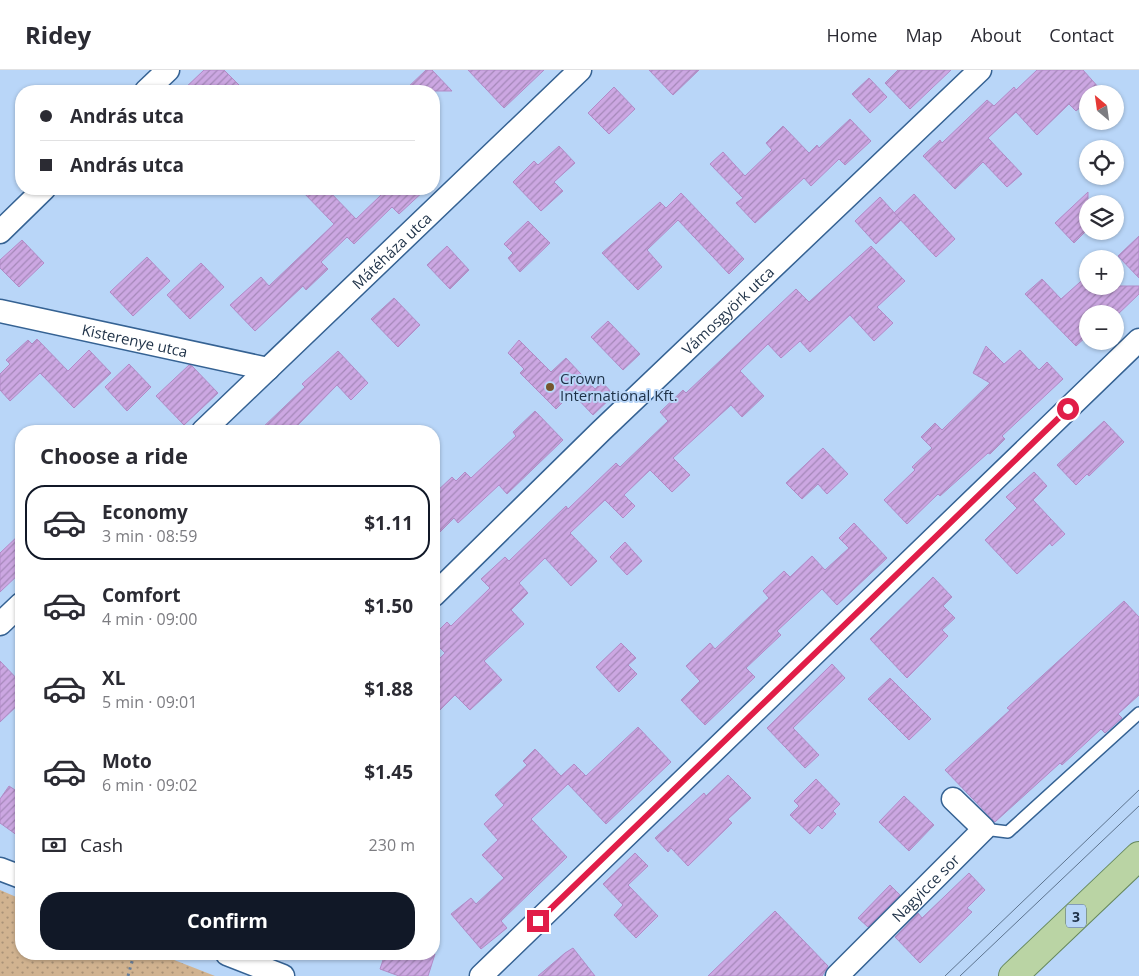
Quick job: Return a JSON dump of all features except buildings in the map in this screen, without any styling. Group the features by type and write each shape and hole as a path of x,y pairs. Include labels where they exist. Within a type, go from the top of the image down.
{"main road":[{"name":"3","path":"1013,976 1139,856"}],"street":[{"path":"152,85 168,70"},
{"name":"Mátéháza utca","path":"209,425 580,70"},
{"name":"Vámosgyörk utca","path":"440,589 601,431 980,70"},
{"path":"0,232 38,195"},
{"name":"Kisterenye utca","path":"0,311 268,369"},
{"path":"480,976 1139,340"},
{"path":"0,624 15,610"},
{"path":"953,799 984,830"},
{"name":"Nagyicce sor","path":"837,976 984,830"},
{"path":"0,869 15,875"},
{"path":"242,960 283,976"}],"lane":[{"path":"984,830 1008,832 1139,713"}],"path":[{"path":"128,976 132,960"}],"shaded area":[{"path":"0,890 15,896 15,960 174,960 215,976 0,976"}],"tram line":[{"path":"945,976 1139,790"},
{"path":"960,976 1139,806"}],"place":[{"name":"Crown International Kft.","path":"550,387"}],"route":[{"path":"538,921 1068,409"}]}
